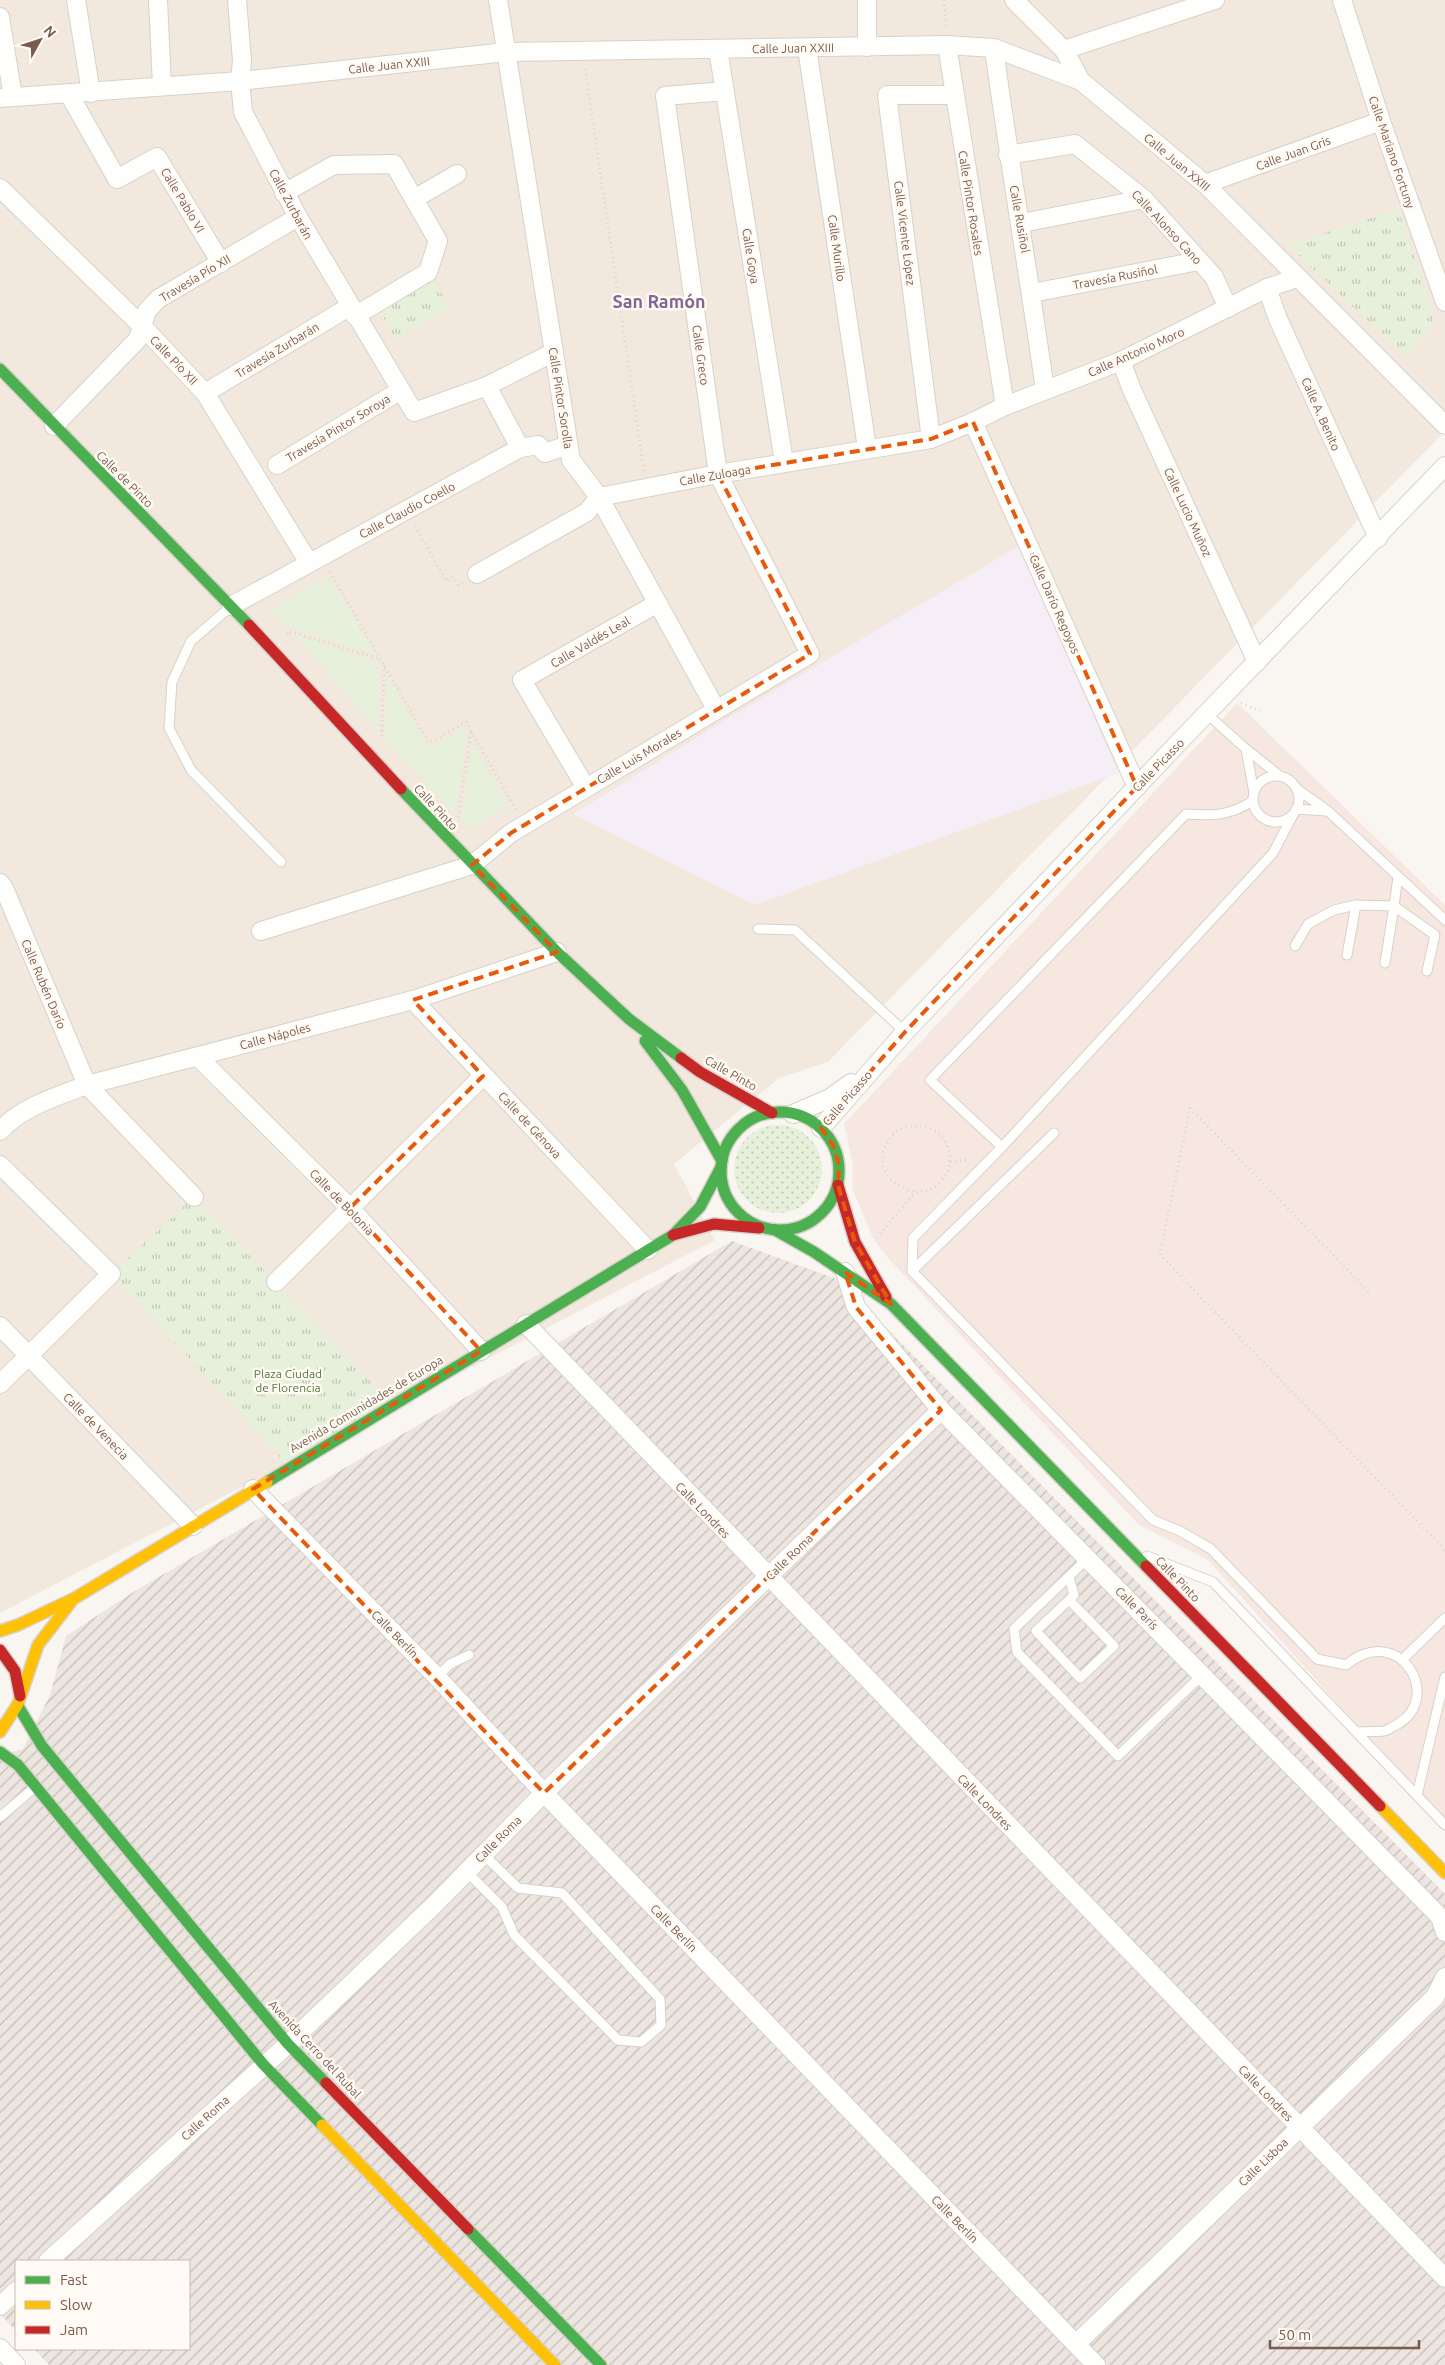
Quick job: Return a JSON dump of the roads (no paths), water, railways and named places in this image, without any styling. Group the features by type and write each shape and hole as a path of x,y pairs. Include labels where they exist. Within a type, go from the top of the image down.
{"street":[{"path":"76,0 91,93"},
{"path":"158,0 162,86"},
{"name":"Calle Zurbarán","path":"237,0 242,61 240,81 243,112 284,193 352,311 401,390"},
{"name":"Calle Pintor Sorolla","path":"498,0 571,460 599,497 716,709"},
{"path":"867,0 867,46"},
{"path":"1014,0 1064,50 1081,81"},
{"path":"1064,50 1215,0"},
{"name":"Calle Mariano Fortuny","path":"1342,0 1381,121 1445,302"},
{"path":"0,17 7,97"},
{"name":"Calle Juan XXIII","path":"7,97 91,93 240,81 506,52 867,46 994,48 1081,81 1205,184 1445,425"},
{"name":"Calle Pintor Rosales","path":"947,46 1005,406"},
{"name":"Calle Murillo","path":"807,48 866,448"},
{"name":"Calle Rusiñol","path":"994,48 1008,155 1022,223 1046,390"},
{"name":"Calle Goya","path":"718,49 784,462"},
{"name":"Calle Greco","path":"725,91 665,96 718,474 810,654"},
{"name":"Calle Pablo VI","path":"69,94 117,179 156,156 220,263"},
{"name":"Calle Vicente López","path":"931,438 887,94 954,95"},
{"name":"Calle Juan Gris","path":"1205,184 1381,121"},
{"name":"Calle Alonso Cano","path":"1008,155 1075,144 1144,199 1214,278 1228,308"},
{"name":"Travesía Zurbarán","path":"205,393 352,311 428,272 438,241 394,164 334,165 284,193"},
{"path":"414,199 457,174"},
{"name":"Calle Pío XII","path":"0,188 143,327 205,393 315,559"},
{"path":"1022,223 1144,199"},
{"name":"Travesía Pío XII","path":"54,426 138,339 147,311 158,299 298,217"},
{"name":"Travesía Rusiñol","path":"1032,293 1200,261"},
{"name":"Calle Antonio Moro","path":"973,422 1005,406 1121,361 1267,288 1298,278"},
{"name":"Calle A. Benito","path":"1267,288 1278,319 1378,538"},
{"name":"Travesía Pintor Soroya","path":"277,465 401,390 414,412 487,386 554,352"},
{"name":"Calle Lucio Muñoz","path":"1121,361 1132,390 1257,662"},
{"name":"Calle de Pinto","path":"0,369 232,606"},
{"path":"487,386 520,448 538,445 545,453 568,445"},
{"name":"Calle Zuloaga","path":"599,497 784,462 931,438 973,422"},
{"name":"Calle Darío Regoyos","path":"973,422 1137,787"},
{"name":"Calle Claudio Coello","path":"232,606 520,448"},
{"name":"Calle Picasso","path":"821,1128 905,1032 1445,466"},
{"path":"477,574 587,512 599,497"},
{"name":"Calle Valdés Leal","path":"586,788 522,680 658,603"},
{"name":"Calle Pinto","path":"232,606 472,865 557,952 629,1019 700,1072 772,1113"},
{"name":"Calle Luis Morales","path":"472,865 510,833 810,654"},
{"path":"261,931 472,865"},
{"name":"Calle Rubén Darío","path":"1,887 87,1085"},
{"name":"Calle Nápoles","path":"0,1131 6,1124 44,1102 87,1085 412,1000 557,952"},
{"name":"Calle de Génova","path":"412,1000 648,1250"},
{"name":"Calle Pinto","path":"629,1019 682,1090 721,1164"},
{"name":"Calle de Bolonia","path":"198,1057 350,1208 481,1351"},
{"name":"Calle Picasso","path":"793,1114 830,1098 874,1067"},
{"path":"276,1282 483,1076"},
{"path":"87,1085 194,1197"},
{"path":"772,1113 793,1114 808,1119 821,1128 833,1145 839,1165 838,1185 830,1203 818,1218 801,1227 782,1231 763,1228 747,1220 734,1209 726,1195 721,1164 728,1144 739,1129 754,1118 772,1113"},
{"name":"Avenida Comunidades de Europa","path":"0,1631 18,1625 74,1598 673,1235 700,1207 721,1164"},
{"path":"0,1165 111,1274 0,1384"},
{"name":"Calle Pinto","path":"838,1185 855,1242 891,1304"},
{"name":"Avenida Comunidades de Europa","path":"673,1235 714,1224 763,1228"},
{"name":"Calle Pinto","path":"775,1230 845,1272 891,1304 1347,1775 1445,1873"},
{"name":"Calle París","path":"845,1272 856,1306 941,1410 1440,1918 1445,1932"},
{"name":"Calle Londres","path":"526,1324 1445,2278"},
{"name":"Calle de Venecia","path":"0,1326 193,1526"},
{"name":"Calle Roma","path":"49,2260 263,2064 288,2044 467,1872 544,1793 941,1410"},
{"name":"Calle Berlín","path":"253,1489 437,1677 544,1793 1096,2365"},
{"path":"0,1732 12,1721 36,1651 74,1598"},
{"path":"0,1650 13,1665 18,1677 19,1701"},
{"name":"Avenida Cerro del Rubal","path":"19,1701 42,1746 288,2044 601,2365"},
{"path":"0,1752 18,1765 36,1786 263,2064 555,2365"},
{"name":"Calle Lisboa","path":"1076,2344 1435,1997 1445,1977"},
{"path":"0,2306 15,2292"},
{"path":"0,2348 16,2365"}],"lane":[{"path":"232,606 191,641 172,682 169,728 191,770 281,862"},
{"path":"1207,714 1246,749 1328,811 1445,920"},
{"path":"1246,749 1254,797 1259,814 1272,822 1287,820 1294,812 1328,811"},
{"path":"1002,1147 930,1080 1186,814 1214,816 1236,811 1254,797 1261,782 1273,776 1280,776"},
{"path":"1297,789 1299,803 1274,853 1002,1147 913,1238 912,1271 1153,1520 1180,1531 1211,1549 1317,1659 1346,1665 1359,1654 1382,1651 1402,1659 1415,1675 1416,1701 1406,1718 1386,1730 1357,1732"},
{"path":"1385,963 1398,877"},
{"path":"1347,955 1356,905"},
{"path":"1295,946 1308,924 1334,910 1356,905 1394,906 1435,935 1427,971"},
{"path":"758,929 795,930 905,1032"},
{"path":"912,1271 1054,1134"},
{"path":"1130,1549 1213,1582 1445,1825"},
{"path":"1088,1558 1014,1629 1017,1652 1118,1756 1202,1675"},
{"path":"1069,1577 1074,1595 1036,1631 1080,1678 1114,1646 1069,1600"},
{"path":"1402,1659 1445,1618"},
{"path":"437,1677 450,1664 468,1655"},
{"path":"1417,1795 1445,1677"},
{"path":"0,1817 36,1786"},
{"path":"467,1872 502,1907 514,1935 618,2040 641,2042 660,2025 660,1999 562,1893 518,1888 483,1854"}],"district":[{"name":"San Ramón","path":"659,301"}],"park label":[{"name":"Plaza Ciudad de Florencia","path":"288,1380"}]}
